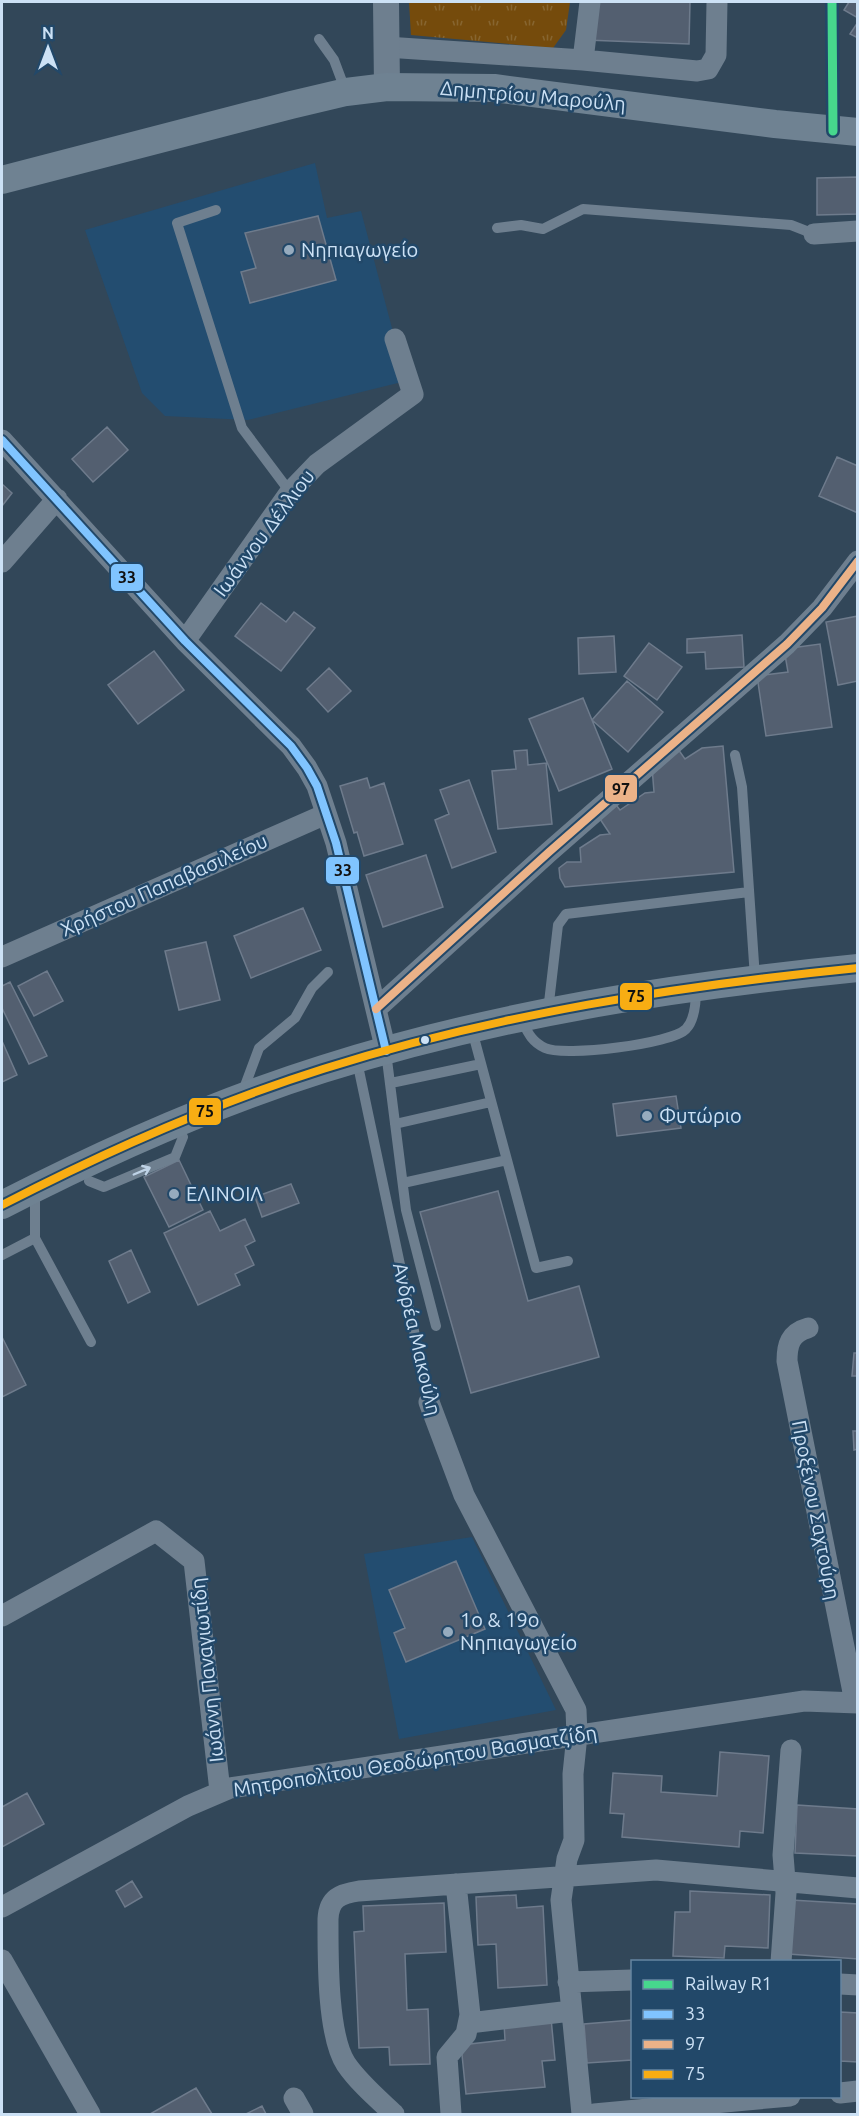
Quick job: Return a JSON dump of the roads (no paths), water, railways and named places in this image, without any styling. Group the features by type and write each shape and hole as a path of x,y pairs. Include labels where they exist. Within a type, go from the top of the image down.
{"main road":[{"name":"Δημητρίου Μαρούλη","path":"2,180 346,92 387,87 494,88 787,126 858,132"},
{"path":"2,1205 128,1144 241,1098 357,1059 534,1015 697,986 858,968"}],"street":[{"path":"386,2 387,87"},
{"path":"583,60 590,2"},
{"path":"386,47 583,60 690,72 708,69 716,55 717,2"},
{"path":"814,234 858,231"},
{"name":"Ιωάννου Δέλλιου","path":"185,640 290,492 316,464 412,394 395,339"},
{"path":"2,440 185,640 297,754 316,786 336,843 386,1051"},
{"path":"2,562 57,500"},
{"path":"376,1009 549,852 787,644 854,576"},
{"name":"Χρήστου Παπαβασιλείου","path":"2,957 326,813"},
{"name":"Προξένου Σαχτούρη","path":"808,1328 798,1330 789,1342 787,1361 856,1702"},
{"name":"Ανδρέα Μακούλη","path":"429,1402 464,1494 572,1702 577,1735 573,1774 574,1840 564,1876 561,1900 582,2115"},
{"name":"Ιωάννη Παναγιωτίδη","path":"2,1616 156,1531 194,1561 220,1791"},
{"name":"Μητροπολίτου Θεοδώρητου Βασματζίδη","path":"2,1907 220,1791 264,1782 804,1701 856,1702"},
{"path":"781,1960 786,1907 783,1855 791,1750"},
{"path":"394,2115 350,2069 337,2042 328,1926 331,1905 339,1896 350,1893 456,1884 675,1870 858,1888"},
{"path":"451,2115 447,2057 466,2034 469,2023 456,1884"},
{"path":"2,1960 90,2115"},
{"path":"568,1982 631,1980"},
{"path":"841,1984 858,1985"},
{"path":"469,2023 571,2011"},
{"path":"841,2092 858,2091"},
{"path":"594,2115 779,2098"}],"lane":[{"path":"319,39 334,60 346,92"},
{"path":"497,228 521,225 543,229 584,209 791,225 814,234"},
{"path":"216,210 177,223 242,428 290,492"},
{"path":"735,755 742,787 755,978"},
{"path":"697,986 694,1010 686,1029 670,1037 571,1053 547,1049 532,1041 534,1015 558,925 566,914 749,892"},
{"path":"241,1098 259,1048 295,1018 312,988 328,972"},
{"path":"472,1029 536,1268 568,1261"},
{"path":"386,1051 406,1210 436,1326"},
{"name":"Ανδρέα Μακούλη","path":"357,1059 429,1402"},
{"path":"391,1083 481,1064"},
{"path":"395,1124 491,1102"},
{"path":"89,1181 104,1187 175,1157 183,1137"},
{"path":"403,1183 507,1160"},
{"path":"35,1188 35,1238 91,1342"},
{"path":"2,1255 35,1238"}],"rail line":[{"name":"R1","path":"832,2 833,131"}],"place":[{"name":"Νηπιαγωγείο","path":"289,250"},
{"name":"Φυτώριο","path":"647,1116"},
{"name":"ΕΛΙΝΟΙΛ","path":"174,1194"},
{"name":"1ο & 19ο Νηπιαγωγείο","path":"448,1632"}]}
